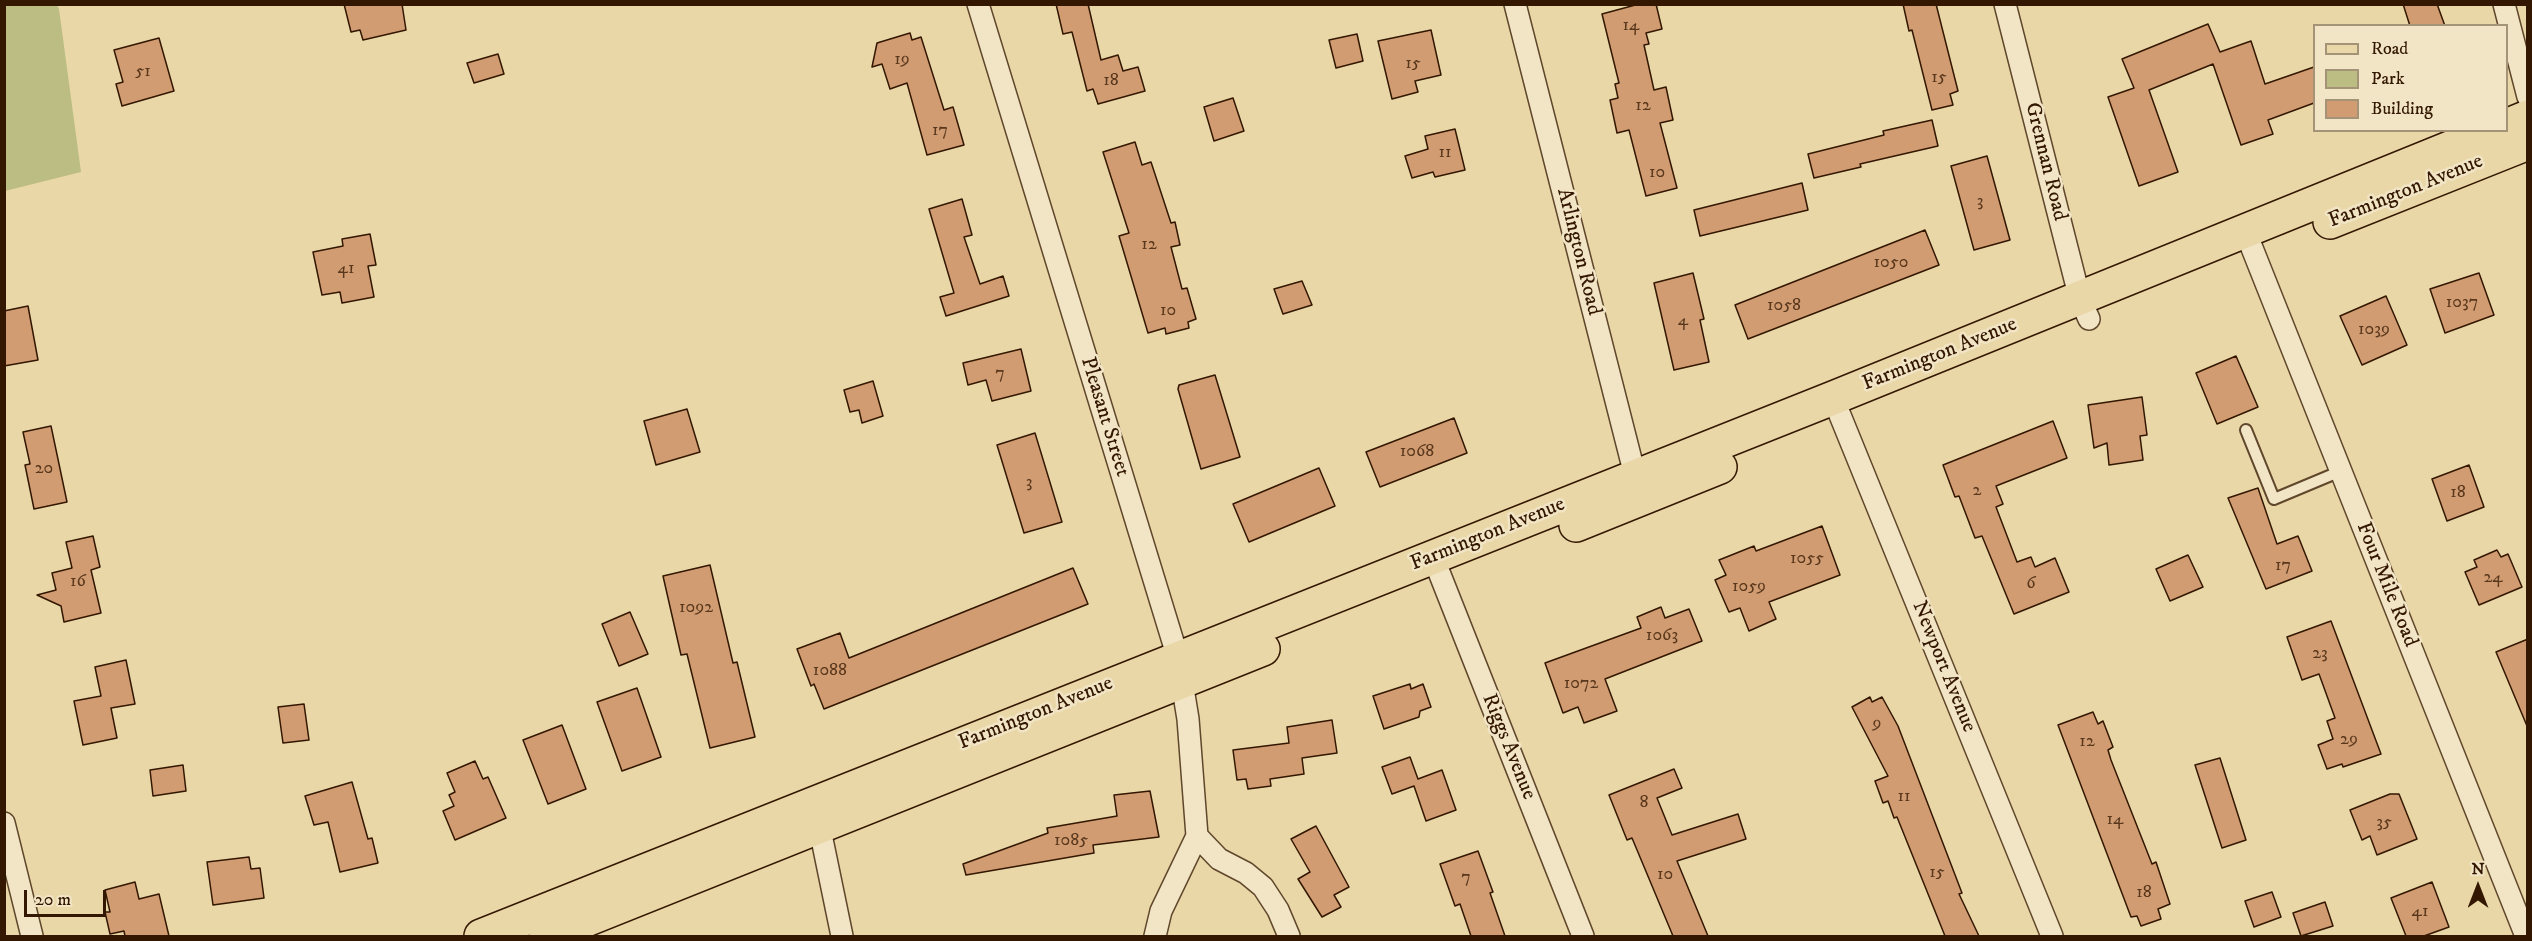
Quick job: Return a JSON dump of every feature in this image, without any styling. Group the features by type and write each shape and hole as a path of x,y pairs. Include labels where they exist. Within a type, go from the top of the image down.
{"main road":[{"path":"2508,125 2528,117"},
{"name":"Farmington Avenue","path":"2250,243 2490,132"},
{"name":"Farmington Avenue","path":"481,936 817,815 2250,243 2528,143"},
{"name":"Farmington Avenue","path":"546,936 817,815"}],"street":[{"name":"Pleasant Street","path":"978,4 1180,669 1197,836"},
{"name":"Arlington Road","path":"1515,4 1639,487"},
{"name":"Grennan Road","path":"2005,4 2084,309"},
{"path":"2504,4 2528,97"},
{"name":"Four Mile Road","path":"2250,243 2526,936"},
{"name":"Newport Avenue","path":"1837,408 2052,936"},
{"name":"Riggs Avenue","path":"1437,568 1583,936"},
{"path":"817,815 842,936"},
{"path":"4,823 32,936"},
{"path":"1155,936 1165,901 1197,836 1219,859 1246,873 1263,887 1278,910 1289,936"}],"lane":[{"path":"2246,430 2274,499 2341,471"}],"green space":[{"path":"5,4 57,5 59,9 81,172 5,191"}],"building":[{"path":"344,4 402,4 406,30 363,40 360,30 351,32"},
{"path":"1056,4 1088,4 1101,60 1118,55 1123,71 1138,67 1145,91 1098,104 1093,89 1087,91 1072,32 1063,34"},
{"path":"1639,4 1656,4 1662,29 1646,33 1649,44 1644,45 1654,90 1666,87 1673,120 1660,123 1677,188 1646,196 1629,130 1617,133 1610,100 1618,98 1615,84 1619,83 1602,14"},
{"path":"1903,4 1936,4 1958,91 1950,94 1953,105 1932,110 1912,30 1909,31"},
{"path":"2403,4 2437,4 2444,24 2409,24"},
{"path":"2208,24 2220,52 2251,41 2265,84 2313,67 2313,103 2268,120 2273,134 2241,145 2213,64 2149,90 2178,172 2139,186 2108,97 2134,88 2122,59"},
{"path":"1431,30 1441,75 1415,81 1418,92 1392,99 1378,41"},
{"path":"910,33 912,40 921,37 944,110 953,107 964,145 927,155 907,83 890,89 882,64 872,67 877,43"},
{"path":"1357,34 1363,61 1336,68 1329,40"},
{"path":"159,38 174,91 122,106 116,84 123,82 114,50"},
{"path":"498,54 504,74 474,83 467,63"},
{"path":"1233,98 1244,131 1214,141 1204,107"},
{"path":"1932,120 1938,146 1860,164 1861,167 1814,178 1808,154 1884,135 1883,131"},
{"path":"1455,129 1465,170 1435,177 1433,172 1412,178 1405,156 1428,149 1425,136"},
{"path":"1135,142 1142,165 1151,162 1171,223 1175,222 1180,245 1171,247 1182,289 1187,288 1196,319 1188,322 1189,328 1166,334 1165,328 1148,333 1119,236 1129,233 1103,152"},
{"path":"1987,156 2010,240 1974,250 1951,166"},
{"path":"1802,183 1808,210 1700,236 1694,210"},
{"path":"962,199 972,235 964,237 980,284 1003,276 1009,296 946,316 940,297 954,293 929,209"},
{"path":"1925,230 1939,265 1748,339 1735,305"},
{"path":"370,234 376,265 368,266 374,297 342,303 340,292 322,295 313,252 343,246 342,239"},
{"path":"1693,273 1704,319 1700,320 1709,362 1674,370 1654,283"},
{"path":"2479,273 2494,315 2445,333 2430,289"},
{"path":"1302,281 1312,305 1283,314 1274,289"},
{"path":"2386,296 2407,345 2362,365 2340,316"},
{"path":"28,306 38,360 4,366 4,311"},
{"path":"1021,349 1031,391 992,401 986,380 968,385 963,363"},
{"path":"2236,356 2258,407 2217,424 2196,373"},
{"path":"1215,375 1240,457 1201,469 1178,389 1179,385"},
{"path":"873,381 883,416 862,423 859,410 850,412 844,390"},
{"path":"2142,397 2147,435 2140,436 2143,460 2109,465 2107,443 2094,448 2088,405"},
{"path":"687,409 700,452 656,465 644,421"},
{"path":"1454,418 1467,453 1380,487 1366,452"},
{"path":"2053,421 2067,458 1996,486 2003,504 1996,507 2017,562 2031,557 2035,567 2055,558 2069,592 2014,614 1982,536 1975,538 1959,496 1955,497 1943,465"},
{"path":"51,426 67,502 34,509 25,465 30,464 23,432"},
{"path":"1035,433 1062,522 1024,533 997,445"},
{"path":"2469,465 2484,507 2447,521 2432,479"},
{"path":"1319,468 1335,506 1249,542 1233,504"},
{"path":"2258,488 2277,544 2298,536 2312,571 2266,589 2228,498"},
{"path":"1822,526 1840,575 1769,602 1776,619 1749,631 1740,608 1729,612 1715,580 1726,575 1719,560 1754,546 1756,551"},
{"path":"93,536 100,567 91,570 101,613 64,622 61,606 37,595 56,590 52,573 72,568 66,542"},
{"path":"2497,550 2501,557 2508,554 2522,587 2479,605 2465,572 2477,567 2474,560"},
{"path":"2188,555 2203,587 2170,601 2156,569"},
{"path":"710,565 733,663 737,662 755,737 710,748 687,654 681,655 663,576"},
{"path":"1073,568 1088,604 824,709 814,684 811,686 797,649 840,633 849,658"},
{"path":"1661,607 1665,618 1689,609 1702,641 1605,679 1617,711 1584,723 1578,707 1563,713 1545,663 1641,628 1637,617"},
{"path":"630,612 648,654 619,666 602,624"},
{"path":"2331,621 2381,754 2343,767 2342,764 2327,769 2318,745 2333,739 2327,721 2335,718 2319,674 2302,680 2287,637"},
{"path":"2528,639 2528,726 2527,726 2496,652"},
{"path":"126,660 135,704 111,708 117,738 83,745 74,701 101,696 95,667"},
{"path":"1410,684 1411,689 1423,684 1431,707 1420,711 1419,717 1384,729 1373,696"},
{"path":"637,688 661,757 622,771 597,702"},
{"path":"1870,697 1872,702 1882,697 1898,726 1962,893 1959,894 1979,936 1945,936 1897,817 1894,818 1888,801 1883,803 1875,781 1888,776 1852,707"},
{"path":"304,704 309,740 283,743 278,707"},
{"path":"2093,712 2098,724 2103,721 2113,747 2108,750 2111,760 2152,864 2156,862 2170,904 2158,909 2161,919 2141,926 2137,916 2131,917 2058,725"},
{"path":"1332,720 1337,753 1302,758 1304,774 1270,779 1271,786 1248,789 1246,779 1237,780 1233,750 1289,743 1287,727"},
{"path":"562,725 586,789 548,804 523,740"},
{"path":"1410,757 1418,779 1442,770 1456,810 1426,821 1414,786 1392,794 1382,767"},
{"path":"2220,758 2246,840 2222,848 2195,765"},
{"path":"475,761 483,779 488,777 506,818 455,840 443,811 454,806 449,795 455,792 447,773"},
{"path":"183,765 186,791 153,796 150,770"},
{"path":"1674,769 1682,788 1657,798 1672,835 1738,814 1746,839 1677,861 1708,936 1673,936 1632,838 1627,840 1609,795"},
{"path":"352,782 368,839 372,838 378,863 340,872 328,822 314,825 305,796"},
{"path":"1150,791 1159,837 1093,845 1094,853 966,875 963,864 1048,833 1047,828 1117,816 1114,795"},
{"path":"2390,794 2399,794 2417,839 2377,855 2370,836 2362,840 2350,810"},
{"path":"1316,826 1349,887 1334,895 1341,907 1322,917 1298,879 1310,872 1291,839"},
{"path":"1478,851 1493,892 1490,893 1505,936 1471,936 1460,904 1455,906 1440,864"},
{"path":"249,857 251,869 260,868 264,898 213,905 207,862"},
{"path":"135,882 139,899 159,894 169,936 125,936 124,931 110,934 105,912 110,912 105,890"},
{"path":"2432,882 2449,927 2424,936 2406,936 2391,898"},
{"path":"2272,892 2281,917 2254,927 2245,901"},
{"path":"2325,902 2333,926 2301,936 2293,913"}]}
